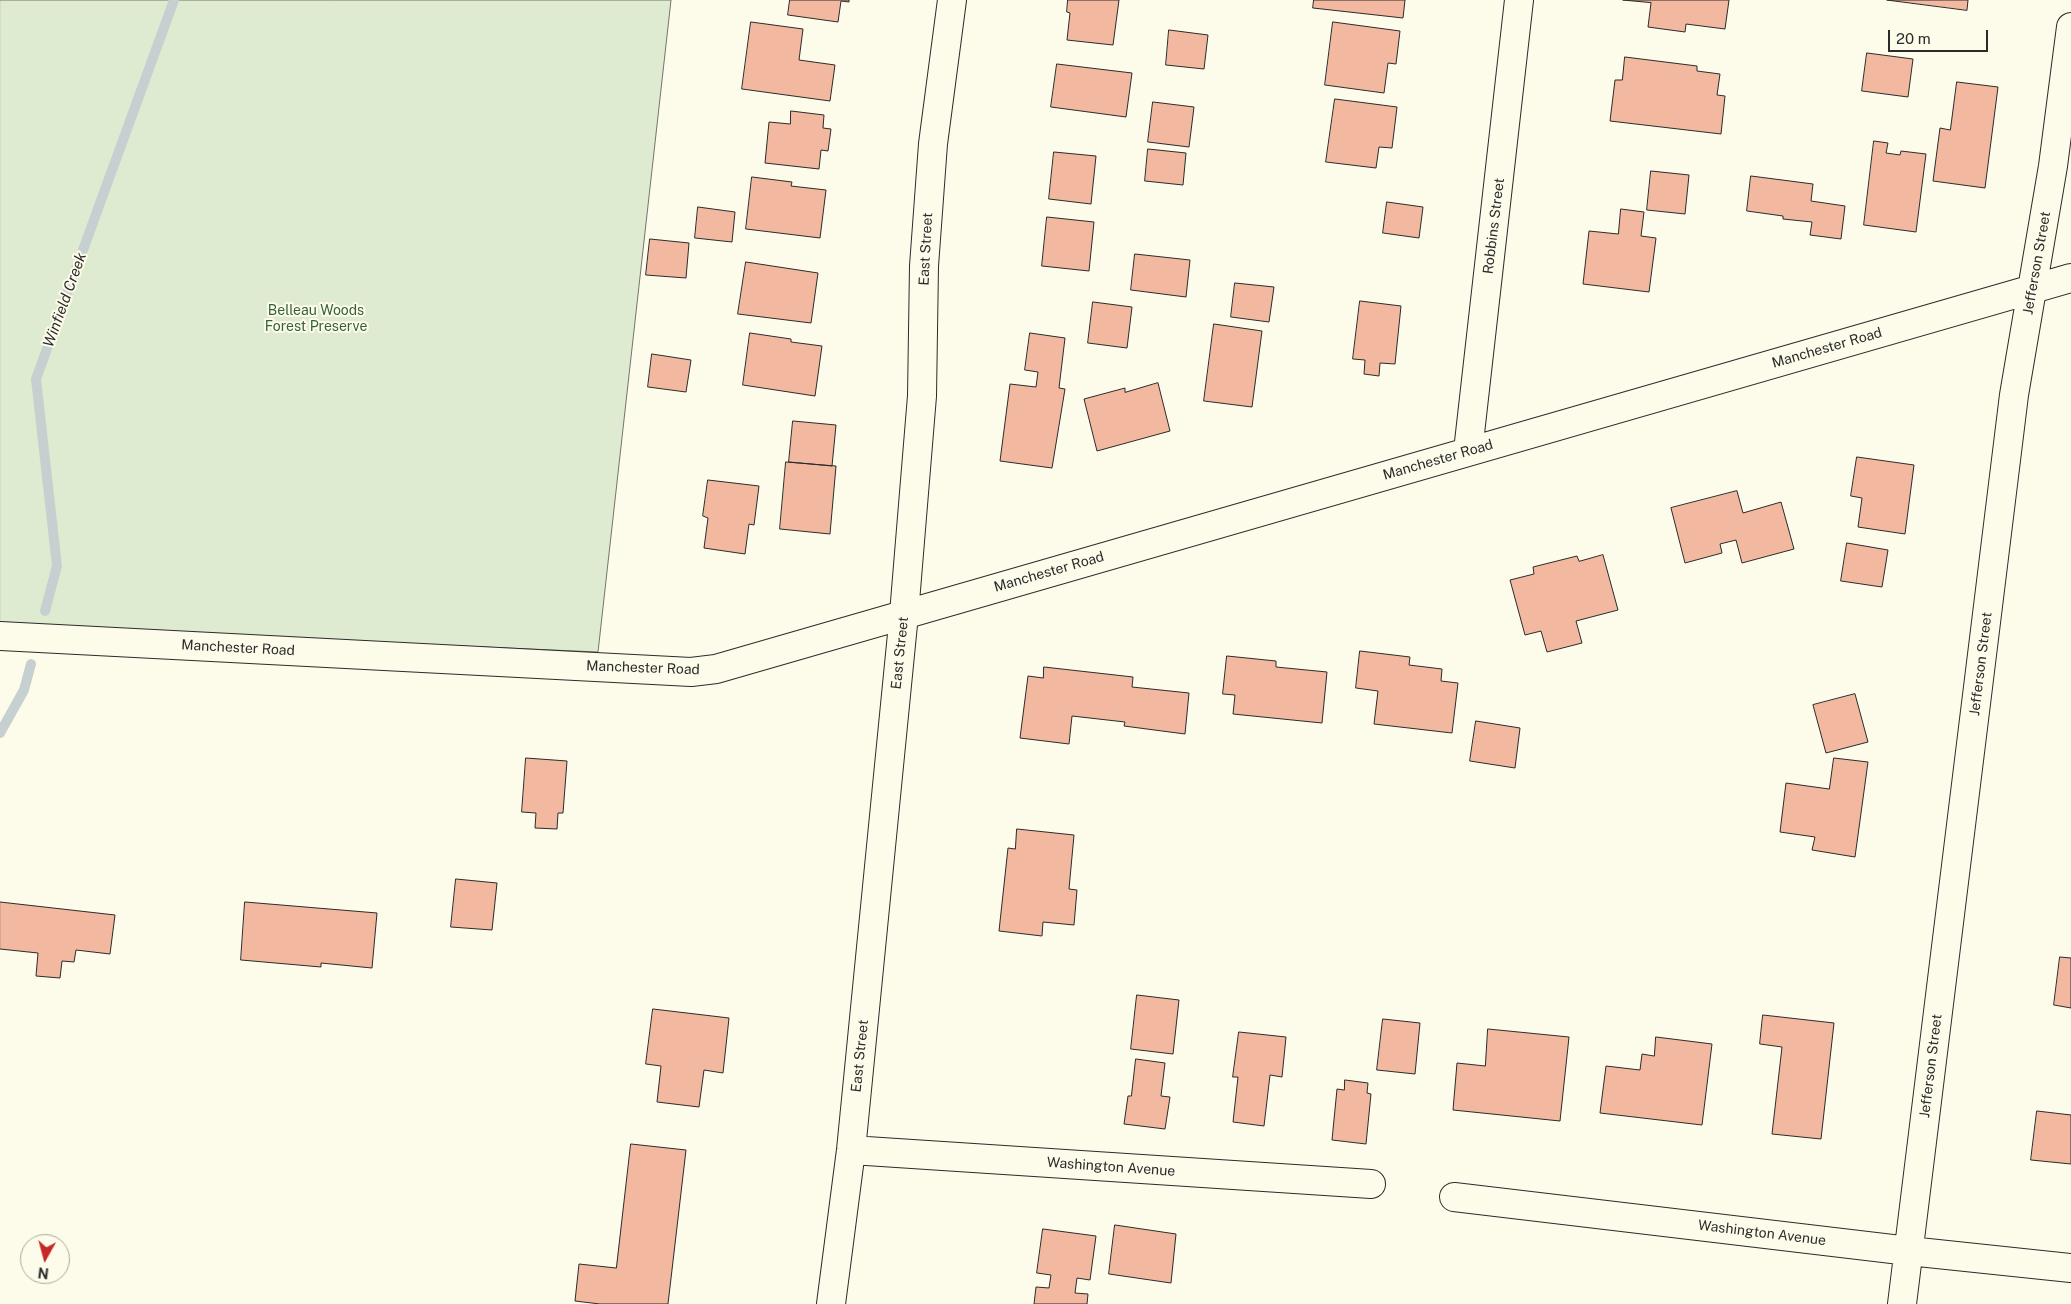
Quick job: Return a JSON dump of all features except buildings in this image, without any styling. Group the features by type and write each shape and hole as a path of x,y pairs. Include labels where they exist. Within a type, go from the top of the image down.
{"street":[{"name":"East Street","path":"831,1304 851,1150 904,614 922,396 924,266 933,144 952,0"},
{"name":"Robbins Street","path":"1468,451 1519,0"},
{"name":"Jefferson Street","path":"1902,1304 2014,395 2053,166 2071,27"},
{"name":"Manchester Road","path":"7,636 691,672 716,669 2071,278"},
{"name":"Washington Avenue","path":"851,1150 1371,1184"},
{"name":"Washington Avenue","path":"1454,1197 1909,1251 2071,1268"}],"green space":[{"name":"Belleau Woods Forest Preserve","path":"0,0 671,0 598,652 0,626"}],"waterway":[{"name":"Winfield Creek","path":"45,611 57,566 36,379 174,0"},
{"name":"Winfield Creek","path":"0,733 24,690 31,664"}]}
